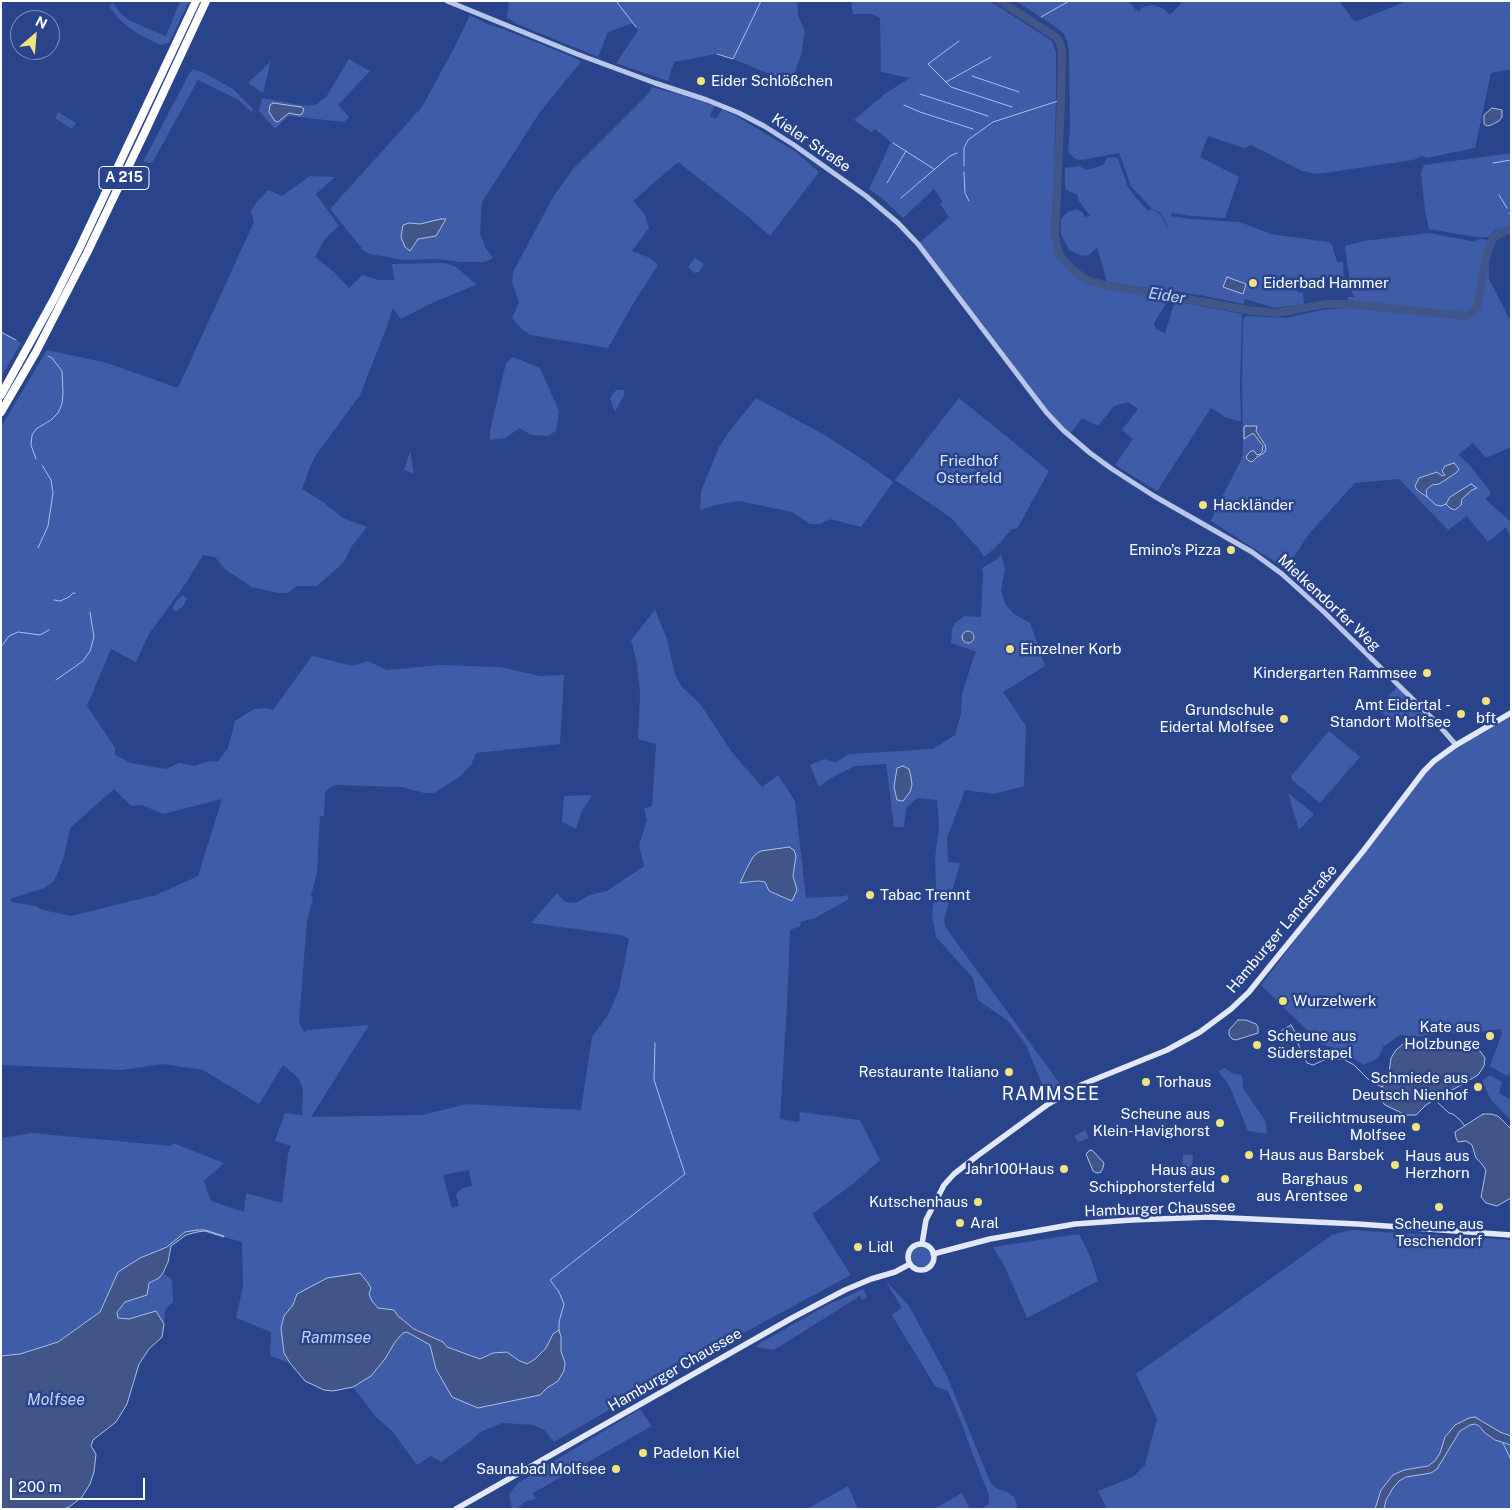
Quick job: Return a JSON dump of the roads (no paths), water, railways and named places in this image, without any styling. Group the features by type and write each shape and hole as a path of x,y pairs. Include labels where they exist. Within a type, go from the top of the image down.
{"highway":[{"name":"A 215","path":"1,395 54,299 80,247 196,1"},
{"name":"A 215","path":"1,412 36,352 87,254 206,1"}],"main road":[{"name":"Hamburger Landstraße","path":"922,1244 930,1212 948,1179 964,1166 1047,1106 1082,1084 1167,1050 1200,1032 1249,992 1364,850 1424,772 1456,745 1511,713"},
{"name":"Hamburger Chaussee","path":"933,1254 990,1239 1075,1224 1210,1217 1511,1234"},
{"path":"922,1244 929,1247 933,1254 932,1262 926,1268 917,1269 910,1264 908,1258 910,1251 915,1246 922,1244"},
{"name":"Hamburger Chaussee","path":"456,1509 792,1318 844,1290 895,1272 910,1264"}],"street":[{"name":"Kieler Straße","path":"447,1 577,54 728,108 764,126 794,145 866,196 898,223 918,244 1030,392 1047,413 1069,435"},
{"name":"Mielkendorfer Weg","path":"1069,435 1112,470 1252,552 1282,574 1324,612 1437,723 1456,745"}],"water":[{"path":"273,103 304,109 302,114 289,113 278,122 275,121 269,112 270,105"},
{"path":"1492,108 1502,110 1502,117 1499,121 1487,126 1484,124 1484,115"},
{"path":"446,219 436,236 418,239 410,251 405,247 401,237 403,225 409,223 420,224"},
{"path":"1227,277 1246,284 1243,294 1223,287"},
{"path":"1257,426 1256,431 1266,449 1264,453 1252,462 1246,458 1247,455 1251,451 1254,451 1257,455 1260,454 1263,446 1253,433 1244,439 1244,427"},
{"path":"1454,463 1459,469 1456,473 1439,484 1432,485 1426,490 1427,497 1417,490 1415,486 1419,478 1437,472 1442,476 1445,475 1442,471 1445,466"},
{"path":"1471,484 1477,488 1462,499 1461,505 1455,510 1446,504 1450,497"},
{"path":"966,631 970,631 974,637 970,643 966,643 962,639 962,635"},
{"path":"903,766 909,769 912,785 910,792 903,801 897,800 894,787 897,768"},
{"path":"789,847 794,850 796,856 793,876 797,890 792,901 769,891 765,882 740,883 756,854 761,851"},
{"path":"1238,1020 1246,1020 1256,1024 1258,1033 1236,1040 1232,1039 1229,1035 1229,1030"},
{"path":"1291,1025 1297,1035 1280,1035 1279,1032"},
{"path":"1439,1040 1480,1051 1485,1058 1484,1066 1478,1075 1426,1105 1416,1115 1406,1115 1385,1105 1379,1098 1379,1093 1389,1073 1391,1058 1396,1050 1404,1043"},
{"path":"1483,1114 1498,1116 1511,1129 1511,1198 1497,1206 1486,1203 1481,1197 1486,1170 1476,1158 1472,1145 1466,1141 1458,1142 1455,1132"},
{"path":"1090,1150 1104,1163 1101,1172 1093,1171 1086,1154"},
{"name":"Molfsee","path":"205,1230 224,1237 205,1231 186,1235 171,1246 168,1262 163,1273 159,1278 149,1283 147,1295 125,1302 117,1312 118,1318 129,1319 156,1311 164,1324 162,1337 149,1349 139,1364 127,1404 116,1422 93,1440 91,1446 96,1454 94,1472 90,1484 82,1497 64,1509 1,1509 1,1356 20,1354 58,1342 100,1312 118,1272 140,1258 167,1247 185,1232"},
{"name":"Rammsee","path":"360,1273 371,1288 369,1294 378,1308 394,1310 398,1316 414,1329 443,1342 447,1347 480,1359 493,1353 507,1352 527,1364 546,1348 553,1334 559,1330 561,1351 565,1363 564,1371 558,1381 540,1395 478,1408 452,1397 436,1369 430,1345 407,1332 403,1333 395,1342 385,1359 371,1376 353,1387 333,1391 324,1390 305,1381 284,1353 281,1328 284,1316 293,1305 297,1294 327,1278"},
{"path":"1475,1417 1500,1432 1511,1436 1511,1445 1495,1440 1475,1424 1470,1425 1460,1431 1437,1469 1431,1473 1406,1477 1399,1481 1386,1500 1384,1509 1375,1509 1381,1490 1393,1475 1404,1470 1428,1466 1435,1461 1440,1453 1445,1437 1455,1425"}],"waterway":[{"path":"616,1 636,27"},
{"path":"717,54 733,59 761,1"},
{"name":"Eider","path":"1000,1 1056,37 1060,43 1062,52 1061,100 1055,236 1059,254 1071,268 1085,279 1104,285 1247,310 1276,313 1326,304 1348,304 1465,316 1472,313 1477,307 1487,254 1493,238 1505,231 1511,230"},
{"path":"1041,17 1069,1"},
{"path":"959,41 928,64 951,87 1012,107"},
{"path":"946,82 991,57"},
{"path":"972,76 1019,92"},
{"path":"920,94 988,116"},
{"path":"964,166 964,148 968,140 993,122 1061,100"},
{"path":"904,105 973,129"},
{"path":"893,143 934,169"},
{"path":"887,183 906,151"},
{"path":"901,198 950,156 957,153"},
{"path":"1493,163 1511,160"},
{"path":"964,172 965,193 969,201"},
{"path":"1499,195 1507,208"},
{"path":"1,332 16,340"},
{"path":"36,459 31,445 32,435 36,429 51,420 58,413 62,404 62,371 52,358 48,356"},
{"path":"38,548 48,526 53,493 51,480 42,465"},
{"path":"1427,497 1436,505 1446,504"},
{"path":"54,600 60,601 75,593"},
{"path":"56,680 83,661 90,651 94,637 90,612"},
{"path":"1,647 9,636 18,632 40,635 49,630"},
{"path":"1294,1035 1307,1063 1313,1065 1326,1059 1343,1059 1354,1065 1372,1083 1383,1087"},
{"path":"559,1330 559,1322 564,1304 559,1292 550,1280 685,1174 654,1080 655,1043"},
{"path":"1435,1100 1465,1126"},
{"path":"1503,1443 1511,1460"}],"place":[{"name":"Eider Schlößchen","path":"701,81"},
{"name":"Eiderbad Hammer","path":"1253,283"},
{"name":"Hackländer","path":"1203,505"},
{"name":"Emino's Pizza","path":"1231,550"},
{"name":"Einzelner Korb","path":"1010,649"},
{"name":"Kindergarten Rammsee","path":"1427,673"},
{"name":"bft","path":"1486,701"},
{"name":"Amt Eidertal - Standort Molfsee","path":"1461,714"},
{"name":"Grundschule Eidertal Molfsee","path":"1284,719"},
{"name":"Tabac Trennt","path":"870,895"},
{"name":"Wurzelwerk","path":"1283,1001"},
{"name":"Kate aus Holzbunge","path":"1490,1036"},
{"name":"Scheune aus Süderstapel","path":"1257,1045"},
{"name":"Restaurante Italiano","path":"1009,1072"},
{"name":"Torhaus","path":"1146,1082"},
{"name":"Schmiede aus Deutsch Nienhof","path":"1478,1087"},
{"name":"Scheune aus Klein-Havighorst","path":"1220,1123"},
{"name":"Freilichtmuseum Molfsee","path":"1416,1127"},
{"name":"Haus aus Barsbek","path":"1249,1155"},
{"name":"Haus aus Herzhorn","path":"1395,1165"},
{"name":"Jahr100Haus","path":"1064,1169"},
{"name":"Haus aus Schipphorsterfeld","path":"1225,1179"},
{"name":"Barghaus aus Arentsee","path":"1358,1188"},
{"name":"Kutschenhaus","path":"978,1202"},
{"name":"Scheune aus Teschendorf","path":"1439,1207"},
{"name":"Aral","path":"960,1223"},
{"name":"Lidl","path":"858,1247"},
{"name":"Padelon Kiel","path":"643,1453"},
{"name":"Saunabad Molfsee","path":"616,1469"}],"district":[{"name":"RAMMSEE","path":"1051,1094"}],"park label":[{"name":"Friedhof Osterfeld","path":"969,470"}]}
